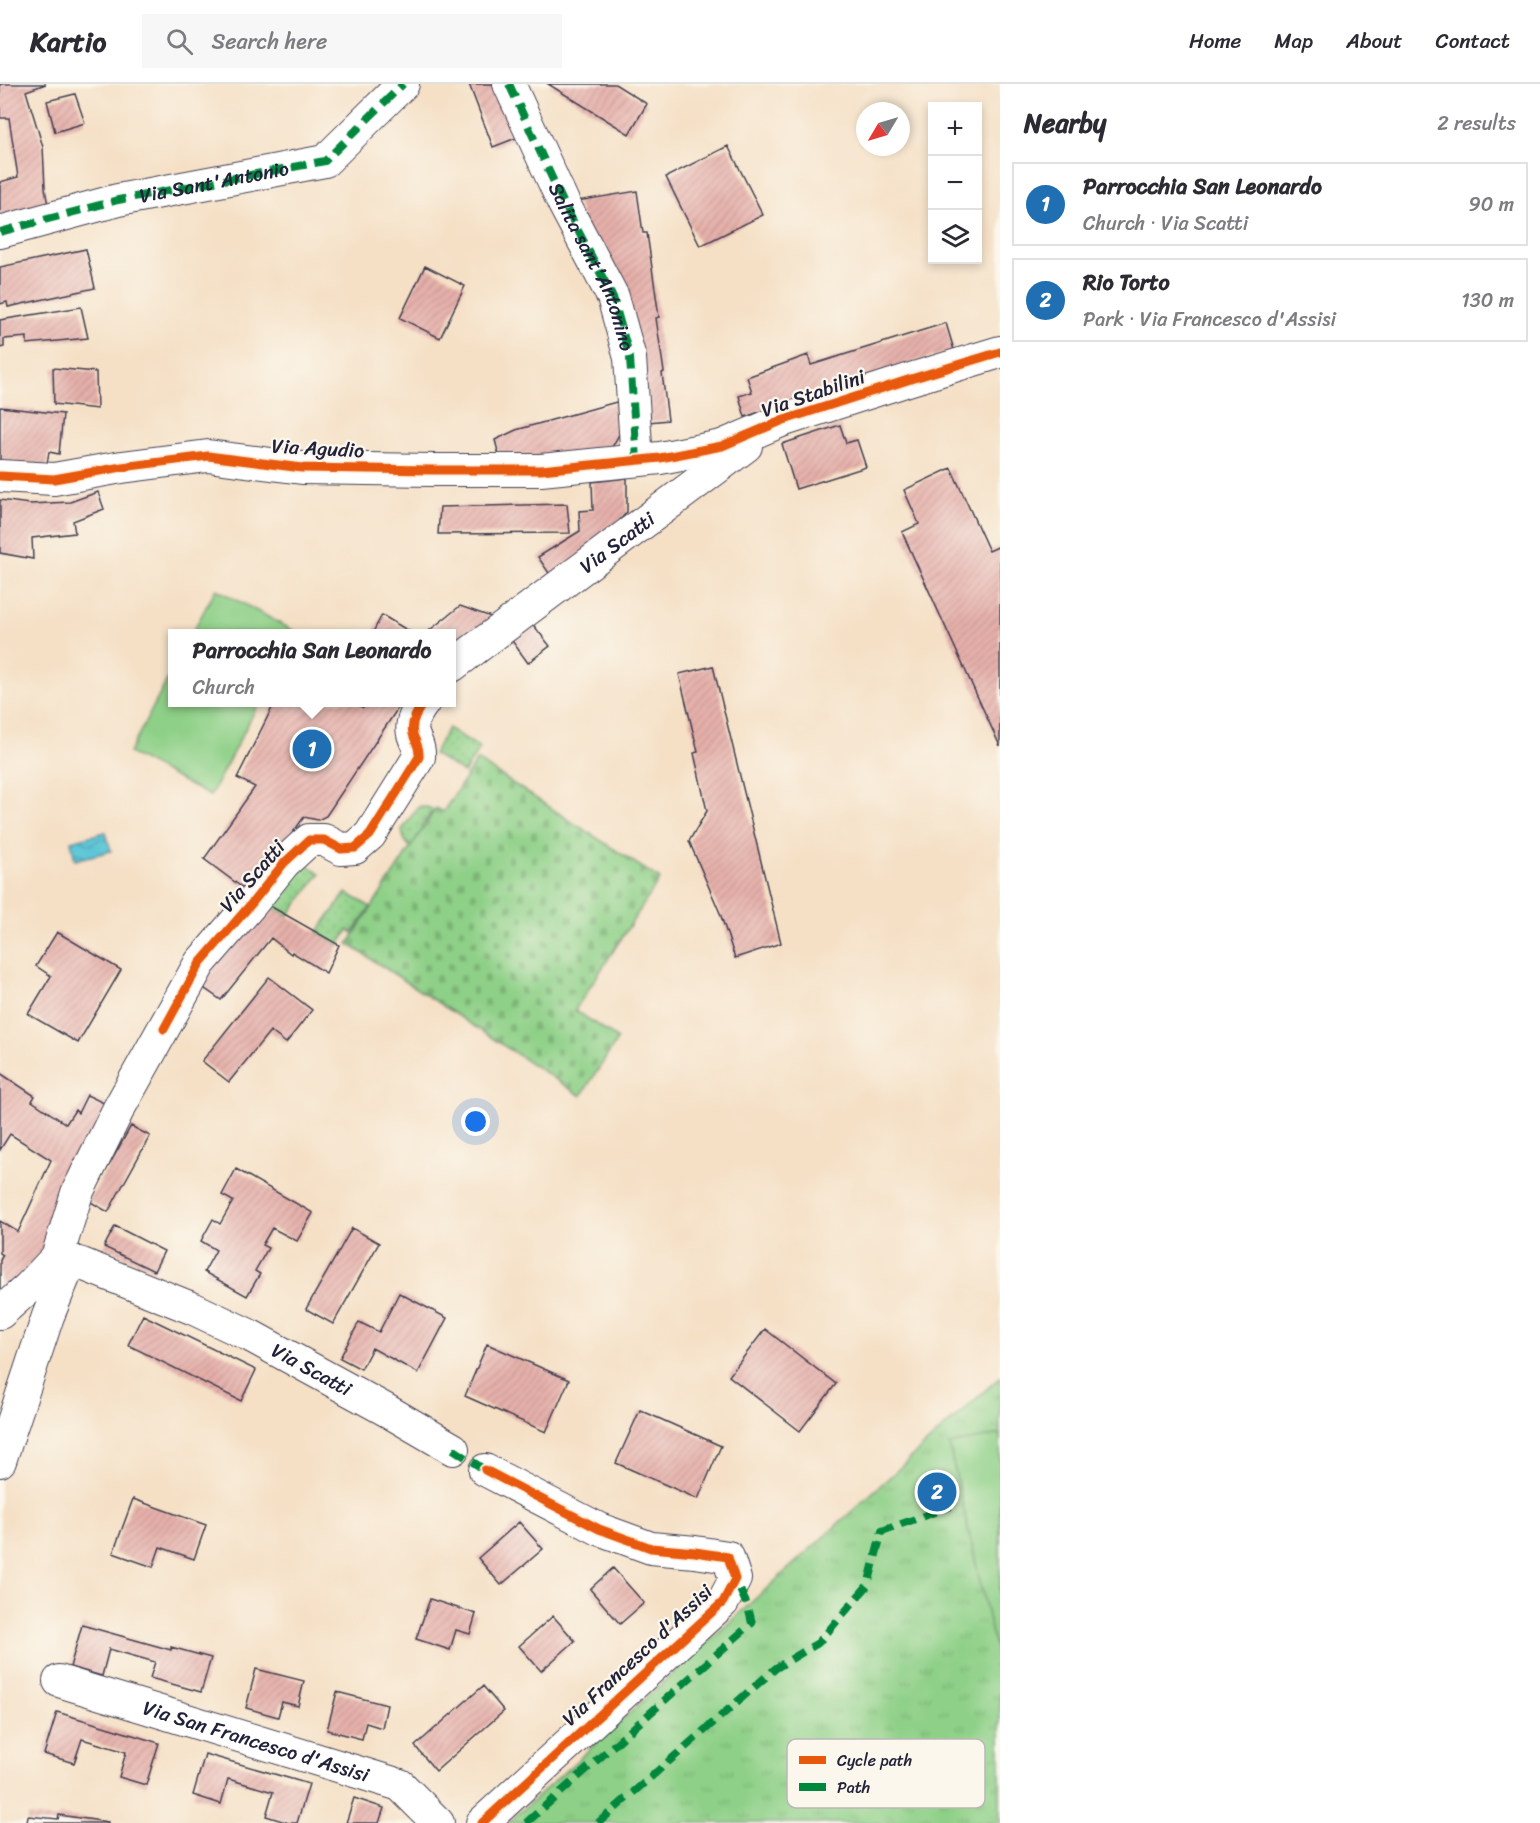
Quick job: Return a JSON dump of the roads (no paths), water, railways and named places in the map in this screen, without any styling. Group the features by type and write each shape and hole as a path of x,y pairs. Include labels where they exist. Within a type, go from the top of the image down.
{"street":[{"name":"Via Sant'Antonio","path":"0,232 118,200 326,161 403,84"},
{"name":"Salita sant'Antonino","path":"509,84 564,204 613,297 630,358 637,460"},
{"name":"Via Stabilini","path":"637,460 722,446 781,421 1000,352"},
{"name":"Via Scatti","path":"456,663 781,421"},
{"name":"Via Agudio","path":"0,476 54,479 122,467 208,456 302,468 432,470 541,470 637,460"},
{"name":"Via Scatti","path":"420,707 415,714 412,732 420,748 419,757 370,835 355,848 341,849 324,840 309,840 284,863 200,963 118,1110 77,1193 64,1258 162,1295 251,1336 453,1449"},
{"path":"0,1313 64,1258"},
{"path":"0,1461 48,1316 64,1258"},
{"name":"Via Francesco d'Assisi","path":"482,1823 723,1602 735,1579 728,1557 651,1548 599,1529 485,1470"},
{"name":"Via San Francesco d'Assisi","path":"59,1681 400,1785 438,1823"}],"water":[{"path":"106,832 111,851 75,860 71,841"}],"place":[{"name":"Parrocchia San Leonardo","path":"312,749"},
{"name":"Rio Torto","path":"937,1492"}]}
